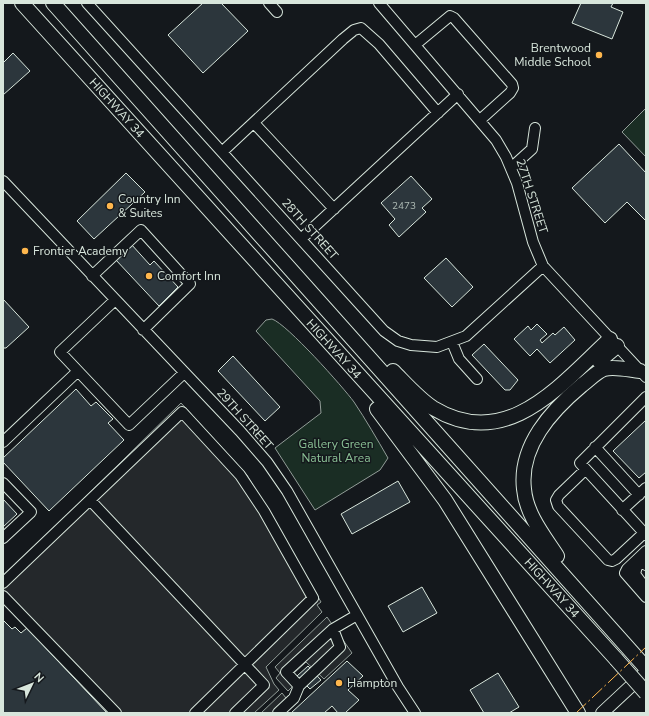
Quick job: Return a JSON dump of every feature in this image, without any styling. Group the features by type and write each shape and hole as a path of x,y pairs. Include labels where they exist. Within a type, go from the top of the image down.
{"highway":[{"name":"HIGHWAY 34","path":"22,3 646,693"},
{"name":"HIGHWAY 34","path":"53,3 646,668"},
{"path":"355,342 374,352 433,408 462,419 487,422 514,416 530,409 613,343"},
{"path":"581,594 540,531 526,502 524,489 526,459 540,427 568,397 589,369 613,343"},
{"path":"329,344 349,373 445,500 578,713"},
{"path":"568,397 600,371 606,369 643,374"}],"main road":[{"path":"602,713 646,672"}],"street":[{"name":"28TH STREET","path":"88,3 384,331 398,341 411,345 437,347 466,336 543,266"},
{"path":"269,3 277,12"},
{"name":"27TH STREET","path":"379,3 496,140 517,183 533,242 543,266 643,374"},
{"path":"415,45 450,16 512,84 513,88 510,93 480,120"},
{"path":"222,152 343,39 354,30 361,28 379,44 438,113"},
{"path":"301,239 458,94"},
{"path":"254,123 334,209"},
{"path":"510,168 527,155 532,149 535,128"},
{"name":"29TH STREET","path":"3,181 240,431 267,462 287,491 357,615 415,713"},
{"path":"92,276 141,230 190,284 143,330"},
{"path":"115,300 60,352 129,425 184,373"},
{"path":"452,342 459,359 477,379"},
{"path":"3,442 78,371"},
{"path":"585,470 559,495 556,500 558,506 608,560 616,559 644,530 622,510 580,463 646,397"},
{"path":"3,583 182,412 240,474 264,511 313,598 195,713"},
{"path":"595,447 643,492 622,510"},
{"path":"3,483 31,512 3,538"},
{"path":"90,500 264,685 235,713"},
{"path":"628,548 642,562"},
{"path":"646,551 642,562 643,563 637,566 635,574 646,588"},
{"path":"642,562 627,569 626,573 646,597"},
{"path":"3,596 116,713"},
{"path":"299,686 286,672 333,629 357,615"},
{"path":"278,713 294,698 299,686 340,647 333,629"}],"green space":[{"path":"646,108 646,157 622,132"},
{"name":"Gallery Green Natural Area","path":"272,319 290,332 348,394 388,458 380,470 315,510 275,448 321,413 320,401 256,331 266,320"}],"shaded area":[{"path":"181,403 247,475 321,602 317,605 322,612 266,667 274,684 279,690 254,713 110,713 3,602 3,578"},
{"path":"327,617 352,653 324,679 306,662 294,673 305,686 296,703 285,713 261,713 282,693 286,698 296,689 293,686 288,691 276,678 280,673 275,667"}],"building":[{"path":"203,3 221,3 248,31 203,73 168,35"},
{"path":"581,3 613,3 611,7 623,12 612,39 572,23"},
{"path":"13,53 30,71 3,95 3,63"},
{"path":"619,144 646,173 646,221 627,202 605,223 572,188"},
{"name":"Country Inn & Suites","path":"126,173 145,192 94,239 77,221"},
{"path":"411,176 432,199 422,208 426,212 399,237 389,225 395,219 381,203"},
{"name":"Comfort Inn","path":"131,244 150,265 154,261 178,287 159,306 115,259"},
{"path":"446,258 473,287 452,307 424,278"},
{"path":"3,299 29,327 6,348 3,348"},
{"path":"537,324 547,334 540,340 542,343 553,333 555,335 564,327 575,340 550,363 537,349 530,356 514,339 528,326 531,330"},
{"path":"484,344 518,380 510,390 505,390 472,355"},
{"path":"233,356 280,407 265,421 218,371"},
{"path":"76,389 91,406 96,402 113,419 108,423 124,440 49,511 3,462 3,458"},
{"path":"646,420 646,472 639,478 613,451"},
{"path":"398,481 410,502 352,534 341,514"},
{"path":"3,499 17,514 3,527"},
{"path":"422,587 437,613 403,632 388,606"},
{"path":"3,620 12,629 15,627 21,633 27,628 107,713 3,713"},
{"name":"Hampton","path":"347,661 363,676 348,690 359,700 345,713 338,713 332,706 324,713 291,713"},
{"path":"308,666 321,680 310,689 297,676"},
{"path":"498,673 519,707 509,713 484,713 470,690"}],"power":[{"path":"576,713 646,647"}],"place":[{"name":"Brentwood Middle School","path":"599,55"},
{"name":"Country Inn & Suites","path":"110,206"},
{"name":"Frontier Academy","path":"25,251"},
{"name":"Comfort Inn","path":"149,276"},
{"name":"Hampton","path":"339,683"}]}
